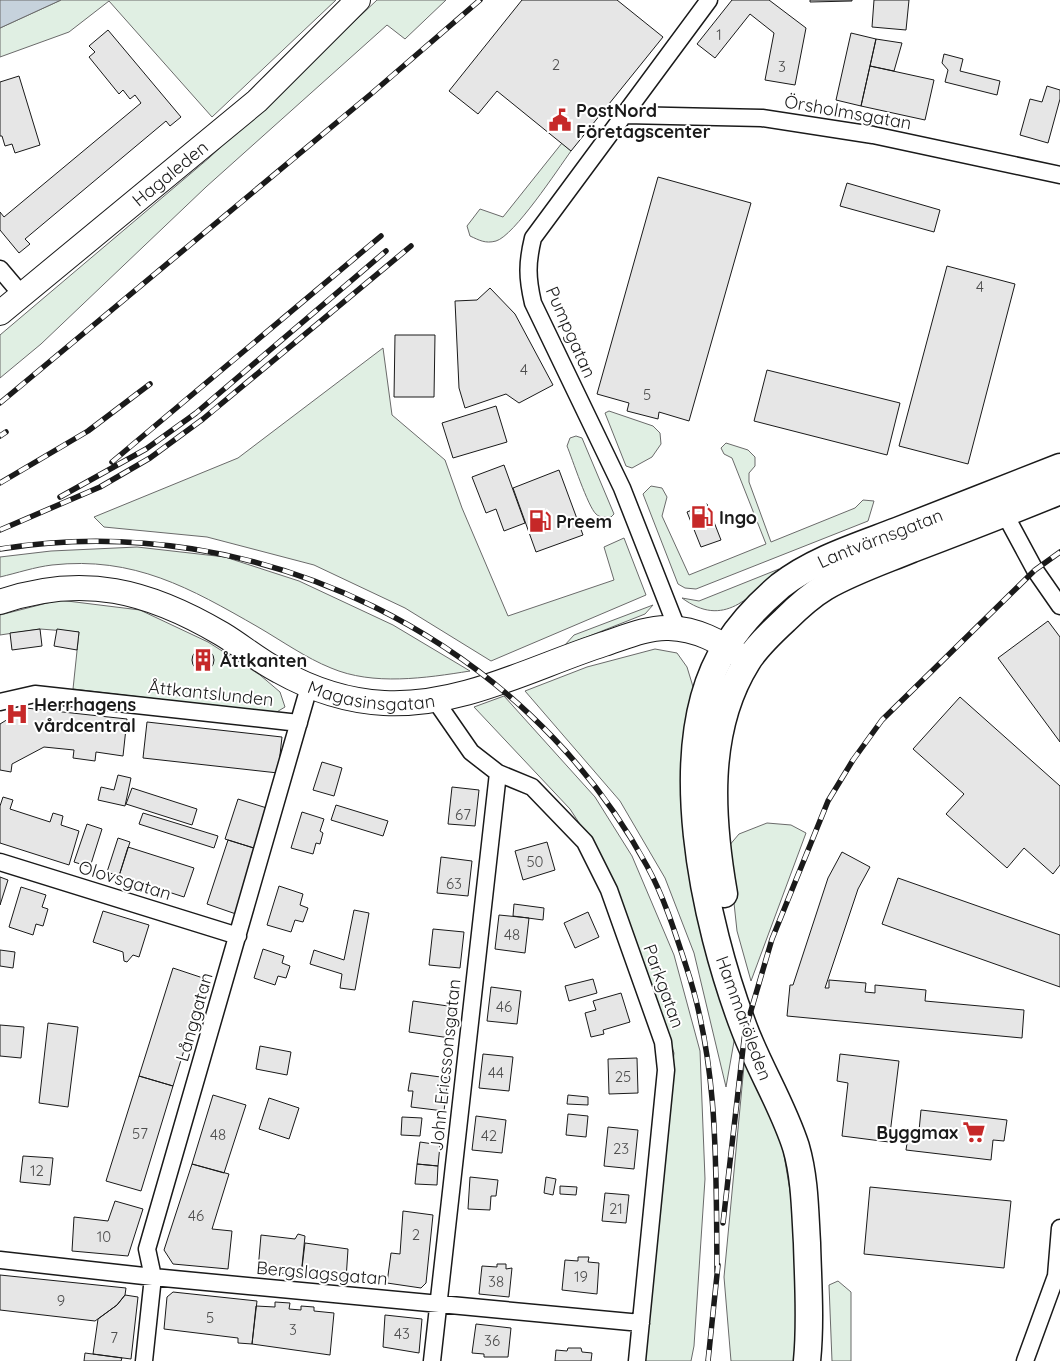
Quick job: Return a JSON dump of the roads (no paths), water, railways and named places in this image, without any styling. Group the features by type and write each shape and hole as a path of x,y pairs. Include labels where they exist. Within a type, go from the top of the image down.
{"main road":[{"name":"Lantvärnsgatan","path":"747,661 802,603 825,587 999,503 1060,467"},
{"name":"Lantvärnsgatan","path":"726,646 749,617 781,585 815,565 858,546 999,503 1060,491"},
{"name":"Hammaröleden","path":"726,646 711,678 696,738 693,789 697,834 703,878 727,980 745,1031 796,1147 805,1196 810,1310 807,1361"},
{"name":"Hammaröleden","path":"747,661 734,687 721,725 716,757 715,814 717,842 731,940 740,973 752,1008 810,1142 819,1196 822,1312 820,1361"}],"street":[{"name":"Hagaleden","path":"0,313 13,294 333,24 358,0"},
{"name":"Pumpgatan","path":"677,628 622,488 533,302 528,282 527,261 533,238 709,0"},
{"name":"Örsholmsgatan","path":"625,114 762,118 873,135 1060,174"},
{"path":"0,269 13,294"},
{"path":"999,503 1035,570 1060,606"},
{"name":"Magasinsgatan","path":"0,602 23,594 76,588 136,595 160,603 222,634 277,671 309,687 358,700 383,703 435,700 496,683 638,633 656,629 677,628 705,635 726,646 747,661"},
{"name":"Långgatan","path":"144,1361 154,1277 147,1249 309,687"},
{"name":"Åttkantslunden","path":"0,702 35,694 299,722"},
{"name":"Parkgatan","path":"435,700 471,752 498,773 532,787 585,842 609,890 663,1042 666,1070 637,1361"},
{"name":"John Ericssonsgatan","path":"432,1361 498,773"},
{"name":"Olovsgatan","path":"0,862 238,936"},
{"path":"1025,1361 1056,1276 1060,1228"},
{"name":"Bergslagsgatan","path":"0,1260 154,1277 641,1324"}],"railway":[{"path":"0,403 371,94 480,0"},
{"path":"112,462 381,236"},
{"path":"0,530 100,487 150,458 203,419 411,246"},
{"path":"60,497 146,449 196,413 386,251"},
{"path":"0,483 88,431 150,384"},
{"path":"0,436 6,432"},
{"path":"0,549 96,541 192,549 285,571 373,606 455,654 530,714 594,785 647,866 664,902 678,940 697,1003 710,1079 714,1117 717,1272"},
{"path":"723,1223 745,1031 772,939 828,801 853,760 882,720 1035,570 1060,552"},
{"path":"708,1361 718,1265"}],"place":[{"name":"PostNord Företagscenter","path":"560,120"},
{"name":"Ingo","path":"702,517"},
{"name":"Preem","path":"540,521"},
{"name":"Åttkanten","path":"203,660"},
{"name":"Herrhagens vårdcentral","path":"17,714"},
{"name":"Byggmax","path":"974,1132"}]}
